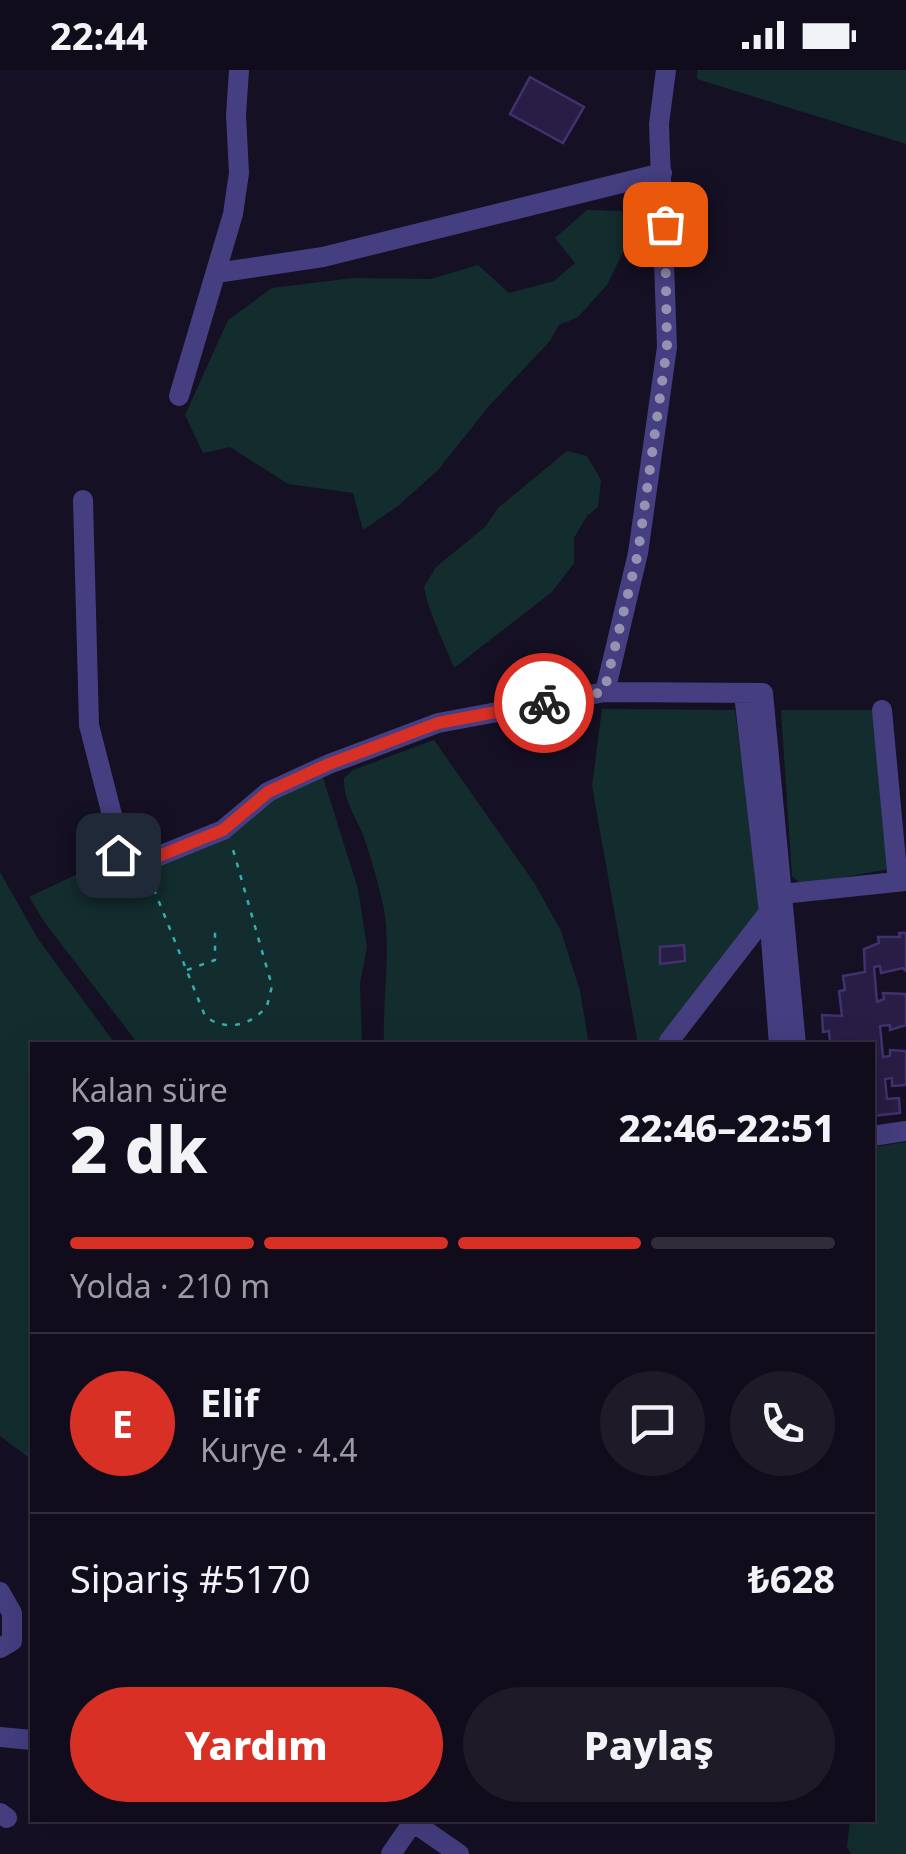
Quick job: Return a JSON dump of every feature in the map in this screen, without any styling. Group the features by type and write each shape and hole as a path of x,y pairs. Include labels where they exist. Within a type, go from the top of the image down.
{"street":[{"path":"179,396 233,214 239,174 239,70"},
{"path":"604,692 638,553 667,347 659,124 666,70"},
{"path":"216,273 323,258 662,173"},
{"path":"82,500 90,725 118,855 154,858 226,827 268,792 329,764 438,723 604,692 754,694"},
{"path":"754,694 782,894 796,1042"},
{"path":"754,694 779,1042"},
{"path":"782,894 902,882 882,710"},
{"path":"668,1042 769,912"},
{"path":"875,1136 906,1132"},
{"path":"0,1592 12,1613 12,1642 0,1648"},
{"path":"0,1737 30,1740"},
{"path":"391,1854 410,1822"},
{"path":"412,1822 460,1854"}],"path":[{"path":"141,857 205,1016 222,1025 244,1024 267,1006 272,986 226,827"},
{"path":"186,971 215,960 215,930"}],"green space":[{"path":"697,70 906,70 906,144 697,79"},
{"path":"587,210 622,211 628,242 607,285 578,317 559,325 550,341 489,406 438,470 398,506 363,530 353,493 288,484 230,447 203,453 185,415 228,320 272,288 353,278 431,279 478,265 509,293 554,281 575,263 555,238"},
{"path":"567,451 587,456 601,480 598,507 587,516 574,538 574,563 552,592 454,668 424,587 436,567 485,527 498,508"},
{"path":"602,709 735,710 762,909 672,1042 637,1042 592,786"},
{"path":"781,710 876,710 889,869 802,885 792,876"},
{"path":"434,740 535,884 561,931 580,991 588,1042 384,1042 386,921 364,837 344,786 344,778 353,770"},
{"path":"320,768 358,889 367,947 360,983 362,1042 137,1042 29,897 117,855 154,858"},
{"path":"0,872 38,939 114,1042 30,1042 30,1458 0,1436"},
{"path":"906,1142 906,1854 851,1854 847,1847 850,1822 875,1822 875,1147"}],"building":[{"path":"530,77 584,107 563,143 510,114"},
{"path":"899,933 906,933 906,971 903,968 881,973 880,966 874,967 877,1002 884,999 883,993 906,994 906,1025 890,1030 890,1025 880,1026 883,1057 890,1056 890,1050 906,1051 906,1085 892,1086 892,1078 885,1079 887,1099 899,1098 900,1113 875,1116 875,1042 830,1042 829,1031 823,1032 822,1015 842,1016 839,991 845,990 843,976 865,972 864,949 879,943 878,937 900,937"},
{"path":"684,945 685,961 660,964 660,947"}],"way so far":[{"path":"544,703 604,692 638,553 667,347 665,224"}],"route":[{"path":"118,855 154,858 223,830 268,792 329,764 438,723 544,703"}]}
